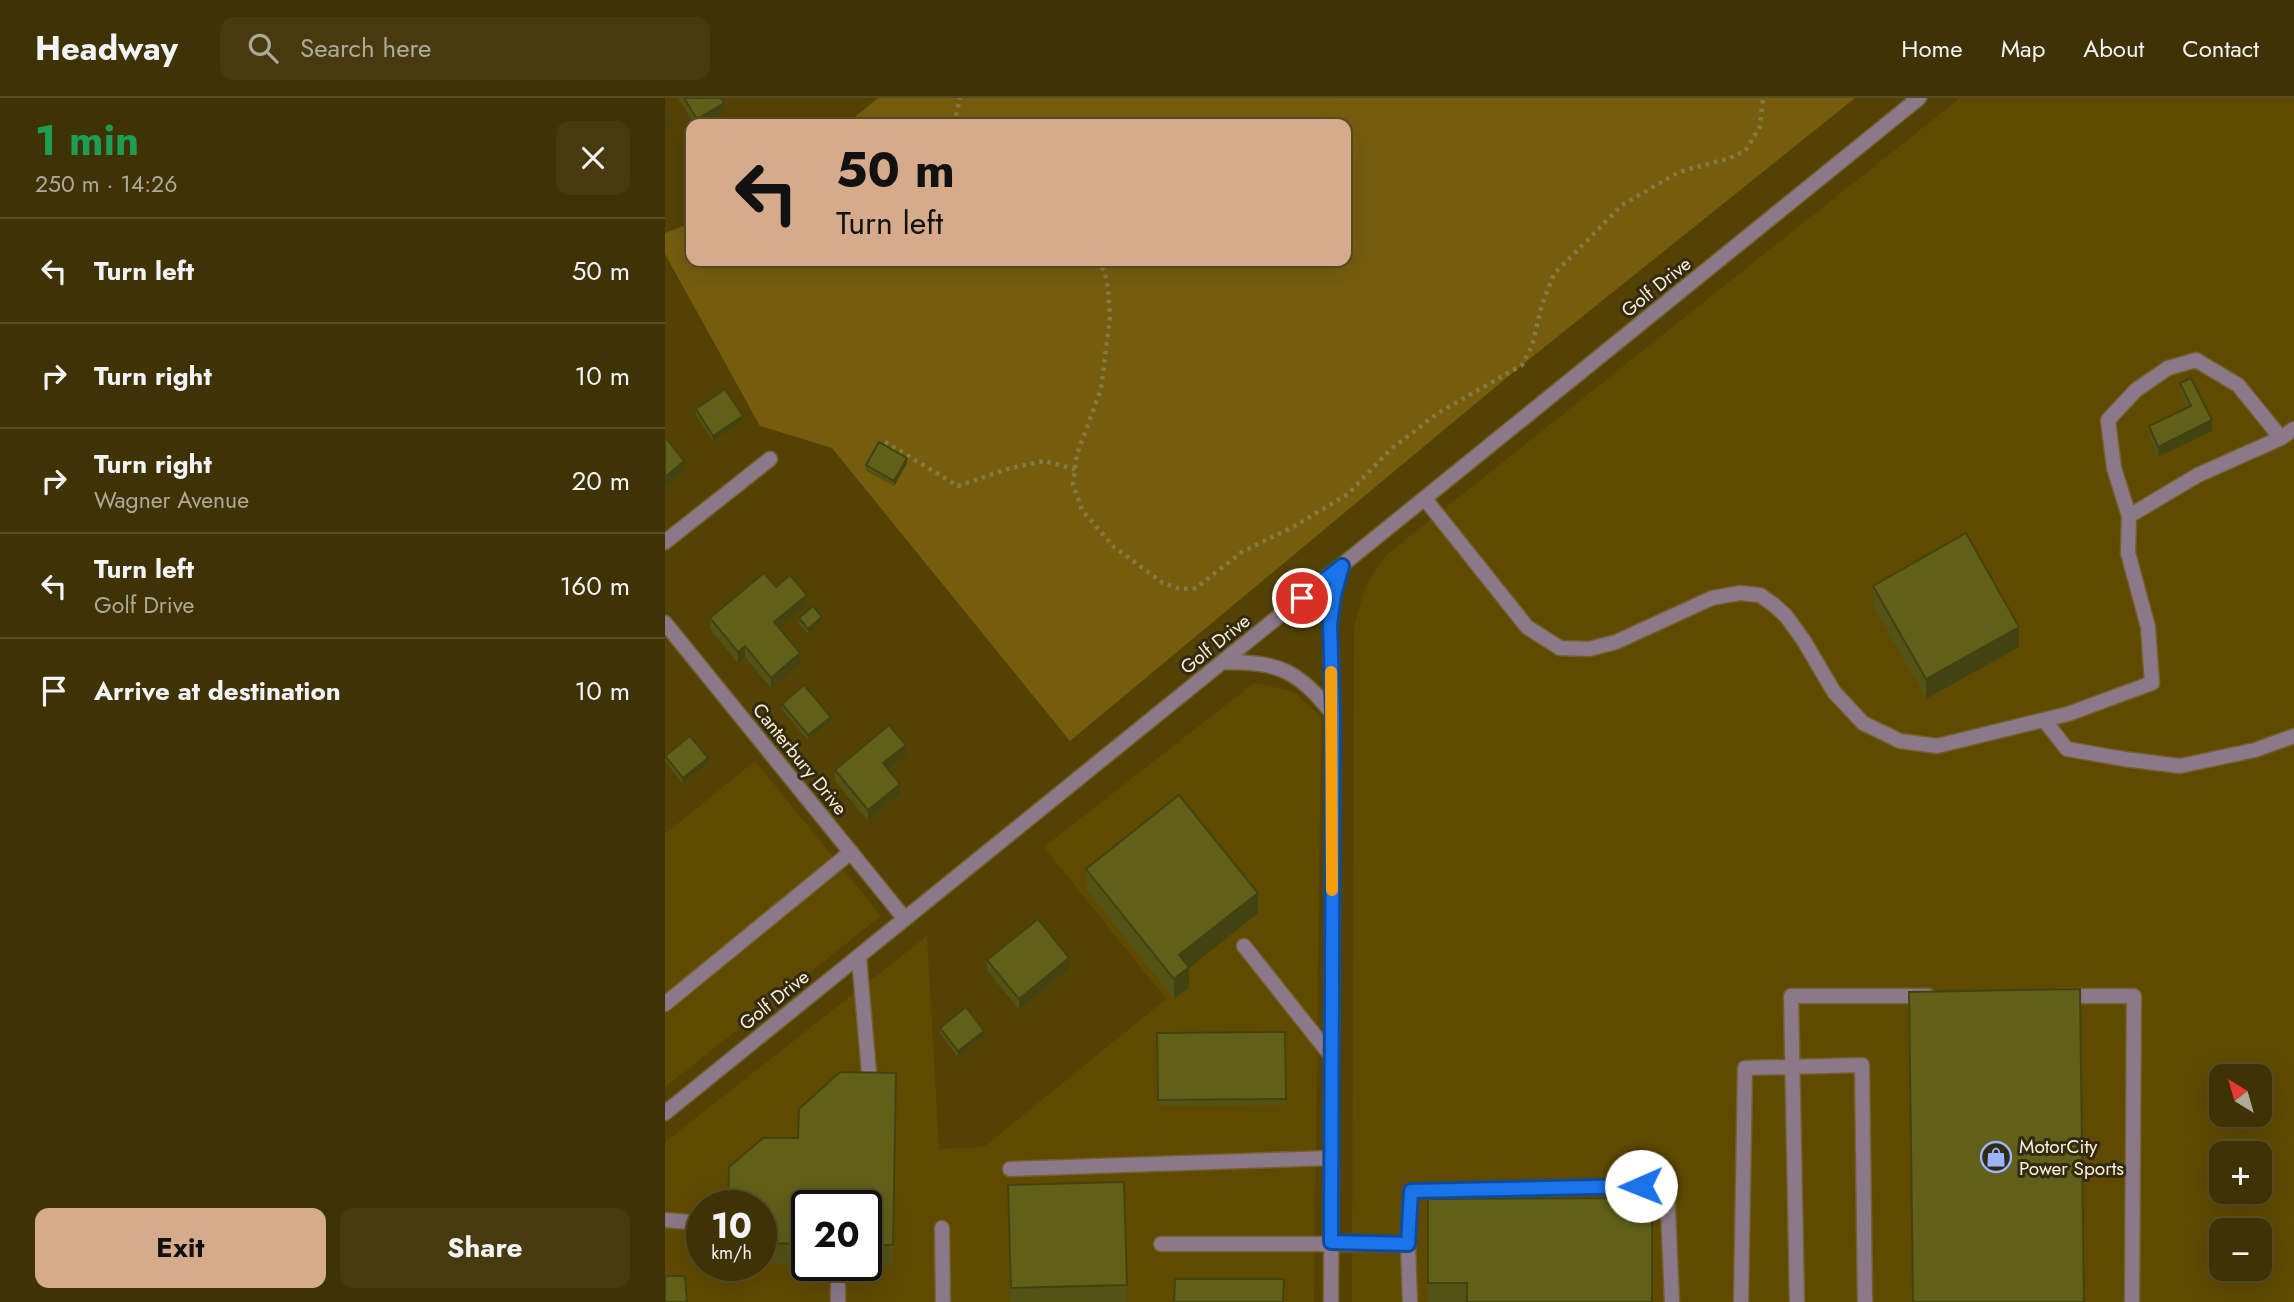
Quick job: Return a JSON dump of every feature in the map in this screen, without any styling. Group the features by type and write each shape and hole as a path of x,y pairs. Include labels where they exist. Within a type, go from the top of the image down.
{"street":[{"name":"Golf Drive","path":"665,1113 1919,98"},
{"path":"1425,499 1527,627 1560,648 1589,649 1616,642 1712,597 1740,593 1760,595 1786,616 1834,692 1863,723 1900,741 1937,746 2068,714 2152,683 2148,627 2128,553 2129,516 2114,468 2108,420 2136,390 2168,368 2196,360 2238,385 2281,438"},
{"path":"2129,516 2198,475 2281,438 2294,429"},
{"path":"665,542 770,459"},
{"path":"1331,1302 1333,714 1330,624 1342,566"},
{"name":"Canterbury Drive","path":"665,623 905,919"},
{"path":"1223,662 1255,662 1288,671 1314,690 1333,714"},
{"path":"2044,720 2067,749 2124,760 2180,766 2255,750 2294,736"},
{"path":"665,1004 851,852"},
{"path":"1244,946 1332,1057"},
{"path":"859,957 870,1084"},
{"path":"1797,1302 1791,996 1942,996"},
{"path":"2052,996 2134,996 2133,1302"},
{"path":"1741,1302 1745,1068 1862,1065 1865,1302"},
{"path":"1010,1169 1331,1158"},
{"path":"1410,1302 1408,1244 1411,1191 1667,1186 1672,1302"},
{"path":"665,1220 686,1222"},
{"path":"942,1228 943,1302"},
{"path":"1161,1244 1408,1244"},
{"path":"838,1285 838,1302"}],"path":[{"path":"955,119 960,98"},
{"path":"1100,266 1108,287 1110,317 1101,388 1077,454 1073,484 1082,510 1114,547 1163,583 1180,589 1196,588 1242,552 1293,527 1348,494 1391,449 1438,413 1522,365 1532,346 1542,304 1555,274 1622,205 1679,172 1730,158 1745,151 1760,127 1763,98"},
{"path":"885,442 958,486 1007,469 1044,461 1075,469"}],"shaded area":[{"path":"878,98 1855,98 1522,365 1070,741 832,448 760,426 665,254 665,233 686,225 686,266 1351,266 1351,119 852,119"},
{"path":"1960,98 2294,98 2294,1302 1352,1302 1354,627 1365,587 1385,556"},
{"path":"1254,683 1292,691 1321,716 1314,1302 665,1302 665,1142 927,936 939,1149 984,1147 1166,999 1044,847"},
{"path":"755,761 881,916 665,1087 665,834"}],"building":[{"path":"684,98 721,98 724,103 697,119"},
{"path":"2191,378 2212,420 2158,447 2149,426 2191,406 2180,383"},
{"path":"725,389 743,416 713,436 696,409"},
{"path":"665,437 684,461 665,477"},
{"path":"879,442 907,458 894,481 866,465"},
{"path":"1966,533 2019,627 1926,679 1873,586"},
{"path":"764,573 776,587 790,575 807,595 774,622 800,653 771,678 745,646 738,652 710,618"},
{"path":"813,606 822,617 808,629 799,618"},
{"path":"804,685 831,717 808,735 782,704"},
{"path":"889,725 906,745 883,763 900,784 868,810 835,770"},
{"path":"690,736 708,758 683,778 665,756"},
{"path":"1179,795 1258,893 1179,955 1189,967 1174,979 1086,869"},
{"path":"1038,919 1069,958 1019,999 987,960"},
{"name":"MotorCity Power Sports","path":"2080,989 2084,1302 1913,1302 1909,992"},
{"path":"966,1007 984,1031 958,1051 940,1028"},
{"path":"1285,1032 1286,1099 1158,1100 1157,1033"},
{"path":"840,1072 896,1073 893,1245 882,1245 882,1190 791,1190 791,1244 777,1243 777,1190 728,1190 729,1167 763,1138 798,1138 799,1109"},
{"path":"1124,1182 1127,1285 1011,1288 1008,1185"},
{"path":"1652,1198 1652,1302 1467,1302 1467,1283 1428,1283 1428,1199"},
{"path":"665,1276 685,1276 687,1302 665,1302"},
{"path":"1175,1279 1284,1279 1283,1302 1174,1302"}],"slow traffic":[{"path":"1331,672 1332,890"}],"place":[{"name":"MotorCity Power Sports","path":"1996,1157"}],"route":[{"path":"1302,598 1342,566 1330,624 1333,714 1331,1242 1408,1244 1411,1191 1641,1186"}]}
